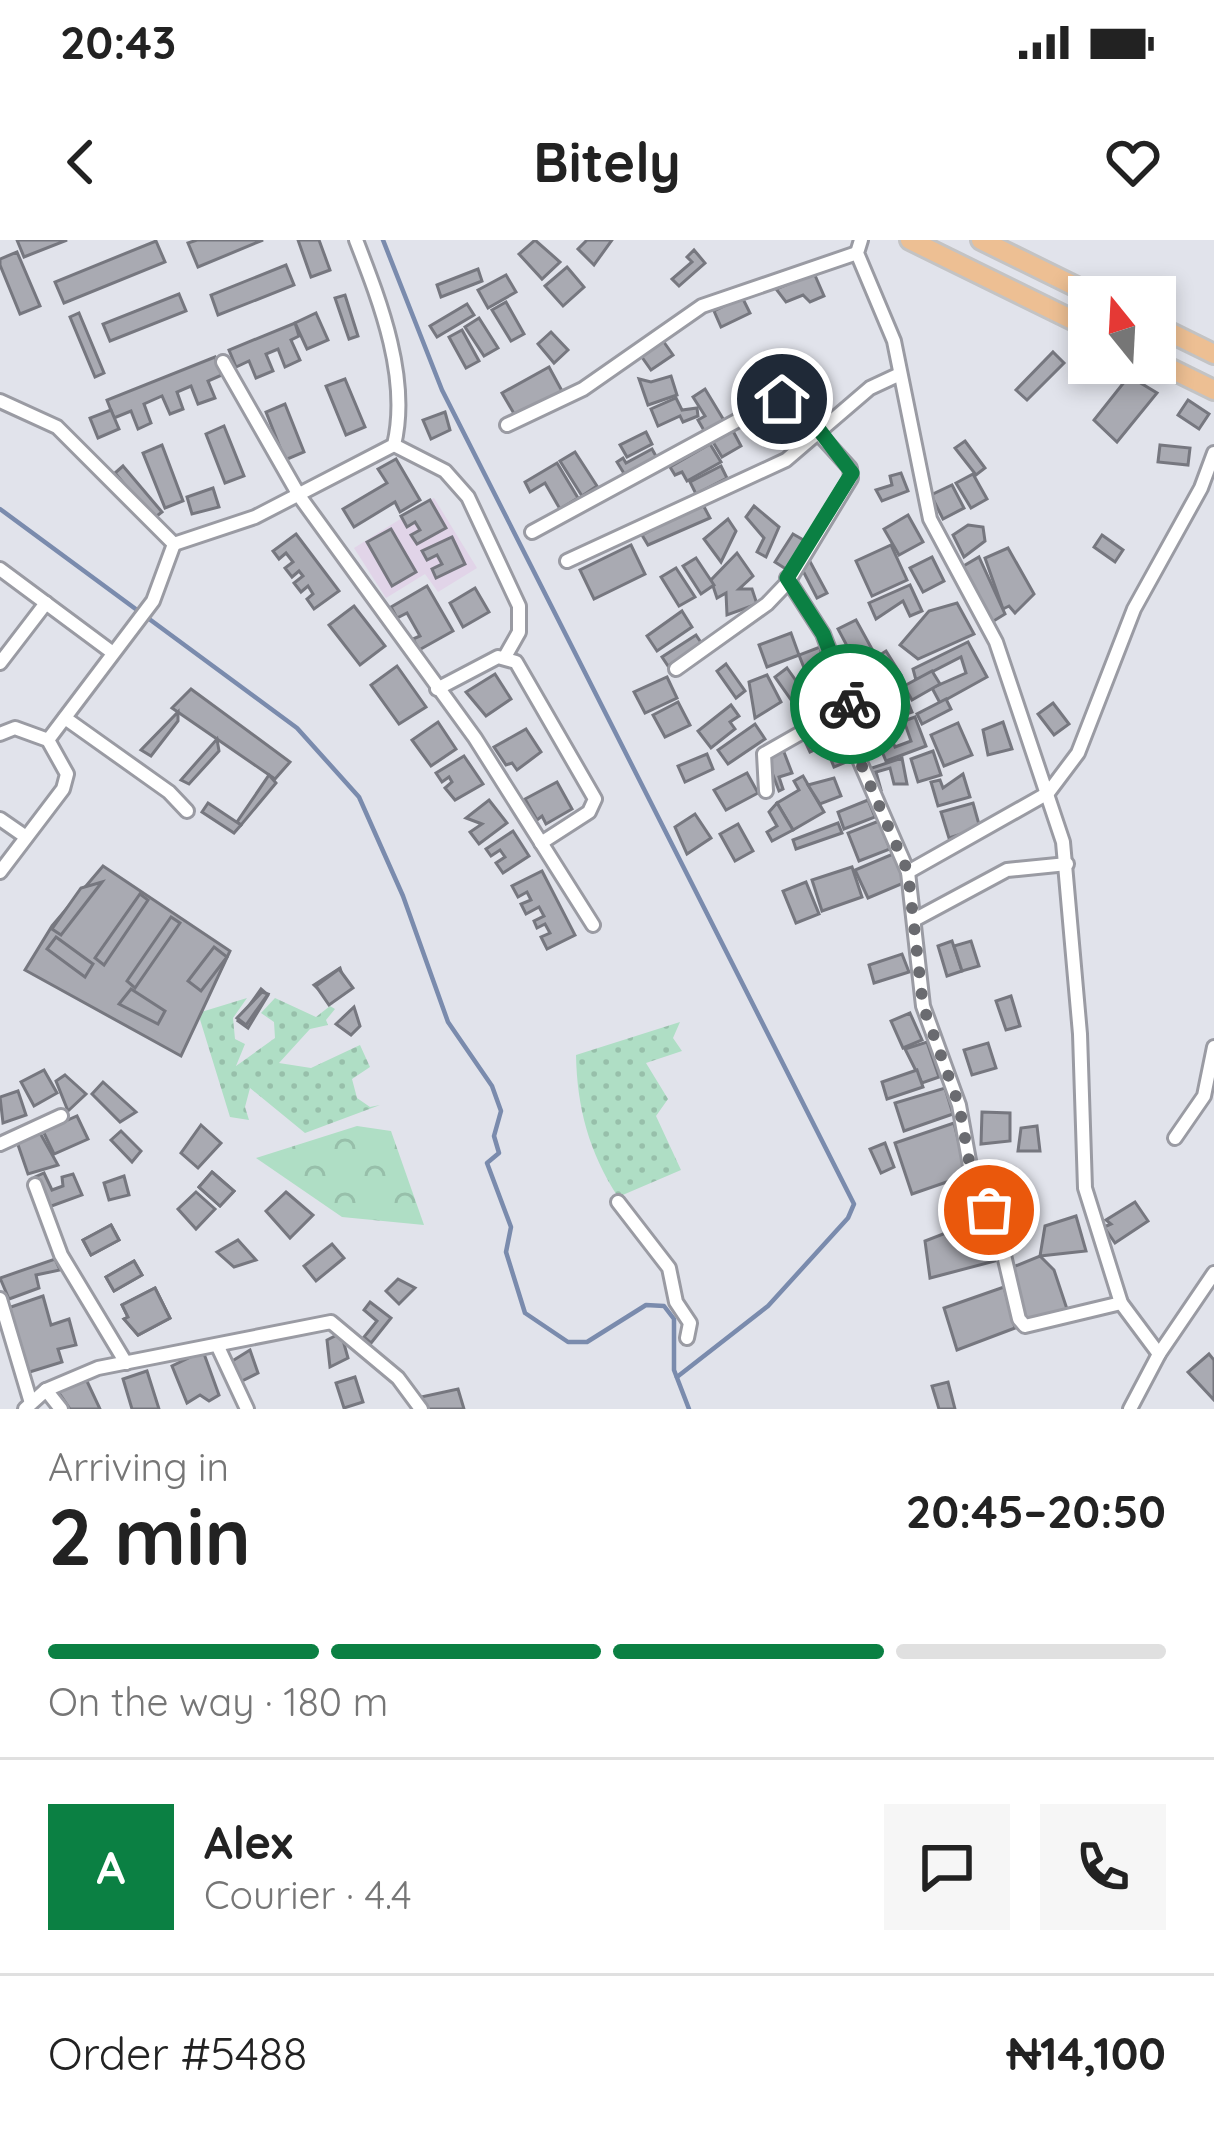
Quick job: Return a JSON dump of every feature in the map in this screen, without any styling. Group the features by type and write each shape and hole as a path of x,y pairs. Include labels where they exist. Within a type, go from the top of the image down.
{"main road":[{"path":"910,240 1068,318"},
{"path":"981,240 1068,283"},
{"path":"1176,335 1214,354"},
{"path":"1176,371 1214,389"}],"street":[{"path":"356,240 393,353 399,399 394,445"},
{"path":"507,424 583,389 702,306 859,247 889,325 930,519 996,642 1048,793 1066,864 1085,1188 1121,1303 1159,1354"},
{"path":"223,362 300,496 437,689 593,925"},
{"path":"567,562 786,460 870,388 900,374"},
{"path":"0,401 66,434 174,544"},
{"path":"532,532 774,401 789,401 850,468 851,478 788,583 767,604 676,669"},
{"path":"48,740 153,601 174,544 300,496 394,445"},
{"path":"394,445 445,471 468,497 519,606 519,632 506,656 437,689"},
{"path":"908,872 1048,793 1078,753 1134,609 1201,488 1214,453"},
{"path":"0,569 113,653"},
{"path":"787,578 823,634 850,705 851,741 908,872 923,1006 959,1105 974,1188 996,1221 1022,1324 1121,1303"},
{"path":"0,663 46,603"},
{"path":"506,656 516,662 596,799 590,812 541,843"},
{"path":"766,790 764,754 850,705"},
{"path":"64,718 169,792 187,811"},
{"path":"0,734 15,728 48,740 68,773 0,872"},
{"path":"0,819 26,837"},
{"path":"914,920 1007,870 1066,864"},
{"path":"1175,1138 1209,1100 1214,1047"},
{"path":"1,1139 62,1116"},
{"path":"35,1185 61,1255 125,1363"},
{"path":"618,1202 669,1268 676,1303 690,1323 687,1338"},
{"path":"1130,1409 1159,1354 1214,1274"},
{"path":"0,1299 28,1406 46,1390 125,1363 219,1349 336,1323 398,1378 421,1409"},
{"path":"219,1349 247,1409"},
{"path":"46,1390 61,1409"}],"shaded area":[{"path":"434,498 477,568 438,592 425,574 386,598 354,548"}],"green space":[{"path":"247,998 233,1018 235,1039 245,1044 236,1066 275,1038 274,1022 261,1013 275,998 316,1017 330,1006 335,1009 326,1020 328,1025 310,1029 279,1063 311,1068 360,1045 370,1067 352,1079 357,1098 370,1107 380,1105 305,1133 250,1088 245,1107 249,1120 230,1117 198,1013"},
{"path":"680,1022 673,1038 682,1051 646,1063 668,1099 656,1116 681,1170 618,1197 586,1129 576,1055"},
{"path":"357,1126 391,1131 424,1225 342,1217 256,1158"}],"building":[{"path":"17,240 67,240 24,257"},
{"path":"263,240 198,267 188,243"},
{"path":"298,240 319,240 330,270 311,277"},
{"path":"535,240 560,262 542,279 519,254"},
{"path":"587,240 612,240 594,265 578,249"},
{"path":"156,241 165,262 64,303 55,282"},
{"path":"694,250 705,263 679,286 672,279 692,262 687,257"},
{"path":"17,252 40,306 20,314 0,265 0,259"},
{"path":"286,265 294,285 218,315 211,295"},
{"path":"567,267 584,287 563,306 545,286"},
{"path":"478,269 482,281 441,297 437,285"},
{"path":"814,273 824,296 810,302 803,295 786,302 776,289"},
{"path":"506,275 516,292 488,308 478,290"},
{"path":"179,294 186,311 110,341 103,324"},
{"path":"345,295 358,336 349,339 335,298"},
{"path":"742,297 750,313 721,327 714,311"},
{"path":"506,302 524,334 511,341 492,310"},
{"path":"467,304 474,315 437,337 430,326"},
{"path":"79,313 104,373 95,377 70,317"},
{"path":"316,313 328,340 307,349 295,323"},
{"path":"479,318 498,348 484,356 465,327"},
{"path":"295,323 299,336 291,340 300,360 285,367 278,349 266,354 273,371 256,378 249,361 236,367 229,350"},
{"path":"462,330 479,361 466,368 449,337"},
{"path":"551,332 568,350 554,363 538,344"},
{"path":"661,338 673,355 651,370 639,353"},
{"path":"1053,352 1064,363 1027,400 1016,390"},
{"path":"215,357 222,375 208,381 215,398 198,404 191,386 177,392 183,409 170,414 162,396 144,404 151,423 138,429 131,411 114,418 107,400"},
{"path":"549,367 562,391 516,417 502,393"},
{"path":"671,376 677,395 648,405 639,379 651,382"},
{"path":"345,379 365,427 346,435 326,386"},
{"path":"812,382 831,410 818,419 799,391"},
{"path":"1123,384 1142,384 1157,393 1117,442 1094,420"},
{"path":"705,389 725,422 706,434 698,420 705,416 693,397"},
{"path":"676,398 682,410 697,408 698,416 683,422 680,416 658,426 651,409"},
{"path":"1188,400 1209,414 1199,429 1178,415"},
{"path":"285,404 304,452 285,460 266,412"},
{"path":"111,410 119,429 98,438 90,418"},
{"path":"445,412 450,430 431,439 423,420"},
{"path":"224,426 244,476 225,483 206,434"},
{"path":"733,431 741,446 722,457 713,442"},
{"path":"646,432 652,444 627,457 620,445"},
{"path":"965,441 985,468 976,475 955,448"},
{"path":"710,444 721,462 687,481 682,472 675,475 670,467"},
{"path":"162,445 183,501 165,508 143,453"},
{"path":"1160,445 1190,448 1188,465 1158,462"},
{"path":"652,449 657,458 625,475 617,462 623,458 626,463"},
{"path":"575,452 597,486 582,496 560,461"},
{"path":"396,459 420,500 400,512 395,502 354,527 343,509 387,483 378,469"},
{"path":"557,463 578,498 560,509 545,483 530,492 525,482"},
{"path":"123,466 162,512 153,519 115,473"},
{"path":"721,466 727,478 696,494 690,482"},
{"path":"901,473 908,491 882,501 876,490 892,485 890,476"},
{"path":"973,474 987,499 971,508 956,483"},
{"path":"952,485 964,508 943,519 931,495"},
{"path":"213,488 219,507 192,514 187,497"},
{"path":"430,500 446,528 417,544 411,535 420,530 415,522 407,527 401,516"},
{"path":"702,503 710,518 648,545 642,535"},
{"path":"754,506 779,527 766,557 757,552 764,538 746,517"},
{"path":"908,515 923,542 899,555 884,529"},
{"path":"728,519 736,531 721,562 704,539"},
{"path":"968,525 983,527 985,541 964,557 953,535"},
{"path":"391,529 416,572 392,586 367,542"},
{"path":"296,534 339,591 314,609 307,599 313,594 308,586 301,592 294,583 303,576 299,571 292,577 285,568 293,562 286,553 279,559 273,551"},
{"path":"793,534 807,542 789,571 775,562"},
{"path":"1102,535 1123,550 1115,562 1094,547"},
{"path":"452,537 465,564 436,578 432,569 442,564 437,555 427,560 422,551"},
{"path":"631,545 645,574 594,599 580,570"},
{"path":"891,545 907,580 872,596 856,561"},
{"path":"1008,548 1034,594 1015,613 1009,606 1003,609 985,558"},
{"path":"737,553 753,576 739,589 752,589 757,604 727,615 726,593 717,598 711,580"},
{"path":"807,556 827,593 817,598 801,567"},
{"path":"932,557 944,581 923,592 910,568"},
{"path":"979,557 1005,614 992,622 960,568"},
{"path":"696,558 714,585 701,594 683,566"},
{"path":"676,568 695,597 679,606 661,577"},
{"path":"910,585 922,611 910,616 903,601 876,619 869,603"},
{"path":"427,586 453,631 419,650 413,639 420,636 407,613 397,618 391,607"},
{"path":"475,588 489,612 463,627 450,603"},
{"path":"957,603 974,634 918,659 900,645 929,611"},
{"path":"354,606 385,646 360,665 329,625"},
{"path":"682,611 692,627 657,651 647,636"},
{"path":"856,620 873,651 855,661 838,629"},
{"path":"791,633 799,655 767,667 759,645"},
{"path":"696,635 702,644 668,666 662,657"},
{"path":"968,642 987,677 940,703 932,688 966,673 961,657 916,680 913,669"},
{"path":"820,647 825,670 808,678 799,655"},
{"path":"886,651 901,675 873,693 858,669"},
{"path":"726,664 745,691 736,698 717,671"},
{"path":"397,666 426,707 399,724 371,685"},
{"path":"787,668 811,702 799,711 775,677"},
{"path":"932,671 940,684 912,700 904,686"},
{"path":"495,674 511,699 486,716 466,692"},
{"path":"767,675 781,702 755,718 749,682"},
{"path":"667,677 677,698 645,713 634,692"},
{"path":"902,687 912,712 898,717 889,692"},
{"path":"870,688 885,722 859,729 850,695"},
{"path":"191,689 290,762 275,779 172,708"},
{"path":"946,699 951,709 922,724 917,714"},
{"path":"678,702 690,725 665,737 653,715"},
{"path":"1053,703 1069,724 1054,735 1038,714"},
{"path":"731,705 739,716 730,722 735,729 711,748 698,731"},
{"path":"178,712 178,721 151,756 141,750"},
{"path":"915,717 926,746 886,761 878,742 891,737 895,747 911,741 904,721"},
{"path":"438,722 456,749 431,766 412,740"},
{"path":"1003,722 1012,749 988,755 983,730"},
{"path":"958,723 972,755 944,766 931,735"},
{"path":"755,724 765,739 728,764 718,750"},
{"path":"837,726 851,760 834,767 825,745 810,752 804,739"},
{"path":"526,729 541,752 517,770 512,763 506,765 494,747"},
{"path":"217,739 219,751 189,784 181,780"},
{"path":"782,747 792,773 779,777 783,789 779,791 765,754"},
{"path":"933,751 941,775 918,782 911,759"},
{"path":"707,754 713,769 685,782 678,766"},
{"path":"464,756 483,784 455,800 445,788 452,782 449,777 442,782 436,773"},
{"path":"902,758 907,784 894,784 890,768 876,772 881,790 873,792 869,769"},
{"path":"747,773 758,793 726,810 714,790"},
{"path":"963,774 970,797 938,806 931,782 940,780 943,788"},
{"path":"269,775 276,783 241,825 237,822"},
{"path":"803,776 824,812 793,830 777,803 799,790 794,781"},
{"path":"834,778 841,796 820,804 808,785"},
{"path":"557,782 572,809 546,824 542,816 537,820 525,799"},
{"path":"489,800 507,823 479,844 470,832 482,824 466,818"},
{"path":"868,800 875,817 844,829 838,812"},
{"path":"208,803 241,825 234,833 202,812"},
{"path":"777,803 793,830 772,841 767,832 777,826 769,812"},
{"path":"973,803 980,828 949,838 941,812"},
{"path":"695,814 711,838 687,854 675,827"},
{"path":"879,821 890,849 859,861 848,833"},
{"path":"838,823 842,833 796,849 793,840"},
{"path":"738,824 753,851 735,861 720,834"},
{"path":"513,831 529,856 503,873 496,863 505,857 500,850 491,856 486,849"},
{"path":"893,854 906,882 868,898 855,870"},
{"path":"103,866 230,951 181,1056 25,970 52,926"},
{"path":"852,867 862,897 822,911 812,880"},
{"path":"542,871 575,935 547,949 541,937 550,933 545,924 537,928 534,921 544,916 539,907 526,914 521,904 531,900 527,892 518,897 512,886"},
{"path":"102,882 61,935 52,929 81,888"},
{"path":"806,882 819,914 796,923 783,891"},
{"path":"140,894 148,900 104,965 95,958"},
{"path":"171,917 180,923 135,988 127,981"},
{"path":"56,937 93,964 85,977 47,949"},
{"path":"952,941 962,971 947,976 938,946"},
{"path":"971,941 979,966 962,971 954,946"},
{"path":"214,947 227,957 201,991 188,981"},
{"path":"902,954 909,972 874,983 869,965"},
{"path":"340,968 345,985 332,1002 314,985"},
{"path":"339,969 353,988 329,1005 316,986"},
{"path":"131,989 165,1011 158,1024 119,1004"},
{"path":"261,989 268,995 248,1028 238,1021"},
{"path":"262,992 268,994 246,1025 237,1018"},
{"path":"1011,996 1020,1026 1006,1030 996,1001"},
{"path":"354,1007 360,1026 351,1035 336,1024"},
{"path":"910,1013 922,1040 903,1048 891,1021"},
{"path":"927,1042 939,1077 922,1083 905,1049"},
{"path":"988,1043 996,1068 972,1075 964,1050"},
{"path":"44,1070 57,1093 34,1106 21,1082"},
{"path":"917,1070 923,1087 887,1099 882,1082"},
{"path":"65,1075 86,1094 68,1111 56,1081"},
{"path":"103,1082 136,1112 120,1122 92,1094"},
{"path":"945,1088 953,1114 904,1131 895,1103"},
{"path":"18,1091 26,1115 3,1123 0,1097"},
{"path":"982,1112 1010,1113 1010,1141 981,1144"},
{"path":"77,1116 88,1139 54,1154 43,1131"},
{"path":"954,1123 967,1175 912,1194 895,1143"},
{"path":"201,1125 221,1143 198,1168 181,1153"},
{"path":"1037,1126 1040,1151 1018,1151 1021,1128"},
{"path":"121,1131 141,1151 132,1162 111,1140"},
{"path":"40,1133 58,1165 28,1174 16,1139"},
{"path":"885,1143 894,1167 881,1173 870,1149"},
{"path":"212,1172 234,1191 220,1206 199,1187"},
{"path":"212,1172 234,1191 220,1206 199,1187"},
{"path":"44,1173 52,1190 63,1186 62,1177 73,1174 82,1195 46,1208 35,1177"},
{"path":"124,1176 129,1195 109,1200 104,1183"},
{"path":"196,1192 215,1209 196,1229 178,1209"},
{"path":"286,1192 313,1215 290,1238 266,1211"},
{"path":"1135,1202 1148,1221 1115,1243 1104,1227 1111,1224 1106,1220"},
{"path":"1076,1216 1086,1251 1040,1256 1045,1226"},
{"path":"982,1219 995,1261 930,1278 925,1241"},
{"path":"111,1225 119,1240 91,1255 83,1240"},
{"path":"111,1225 119,1240 91,1255 83,1240"},
{"path":"238,1240 256,1260 234,1267 217,1252"},
{"path":"332,1244 344,1258 316,1281 304,1266"},
{"path":"1040,1256 1054,1270 1067,1309 1026,1322 1013,1267"},
{"path":"55,1259 60,1270 36,1275 39,1288 9,1299 0,1278"},
{"path":"134,1261 142,1275 114,1291 106,1277"},
{"path":"134,1261 142,1275 114,1291 106,1277"},
{"path":"398,1279 415,1288 399,1304 386,1291"},
{"path":"1004,1287 1015,1328 957,1350 944,1308"},
{"path":"155,1288 170,1318 138,1335 124,1319 128,1317 122,1305"},
{"path":"155,1288 170,1318 138,1335 124,1319 128,1317 122,1305"},
{"path":"43,1296 51,1325 69,1319 76,1345 58,1349 62,1362 23,1374 8,1308"},
{"path":"370,1302 391,1318 371,1343 364,1337 377,1321 364,1310"},
{"path":"341,1333 348,1358 330,1367 327,1340"},
{"path":"250,1350 258,1373 238,1383 229,1363"},
{"path":"203,1351 219,1395 209,1401 200,1395 187,1403 172,1366"},
{"path":"1209,1354 1214,1360 1214,1400 1188,1372"},
{"path":"147,1371 159,1409 132,1409 123,1379"},
{"path":"85,1377 100,1409 70,1409 57,1390"},
{"path":"355,1377 363,1402 344,1408 336,1383"},
{"path":"948,1382 955,1409 939,1409 932,1386"},
{"path":"458,1389 464,1409 427,1409 421,1397"}],"waterway":[{"path":"383,240 442,390 854,1204 848,1218 768,1306 677,1377"},
{"path":"0,509 297,728 359,797 403,896 448,1022 492,1086 501,1111 494,1136 499,1153 487,1163 511,1227 506,1252 525,1313 568,1342 587,1342 646,1305 664,1306 674,1319 674,1370 689,1409"}],"way so far":[{"path":"850,704 851,741 908,872 923,1006 959,1105 974,1188 989,1210"}],"route":[{"path":"782,399 820,431 852,473 787,578 823,634 850,704"}]}
